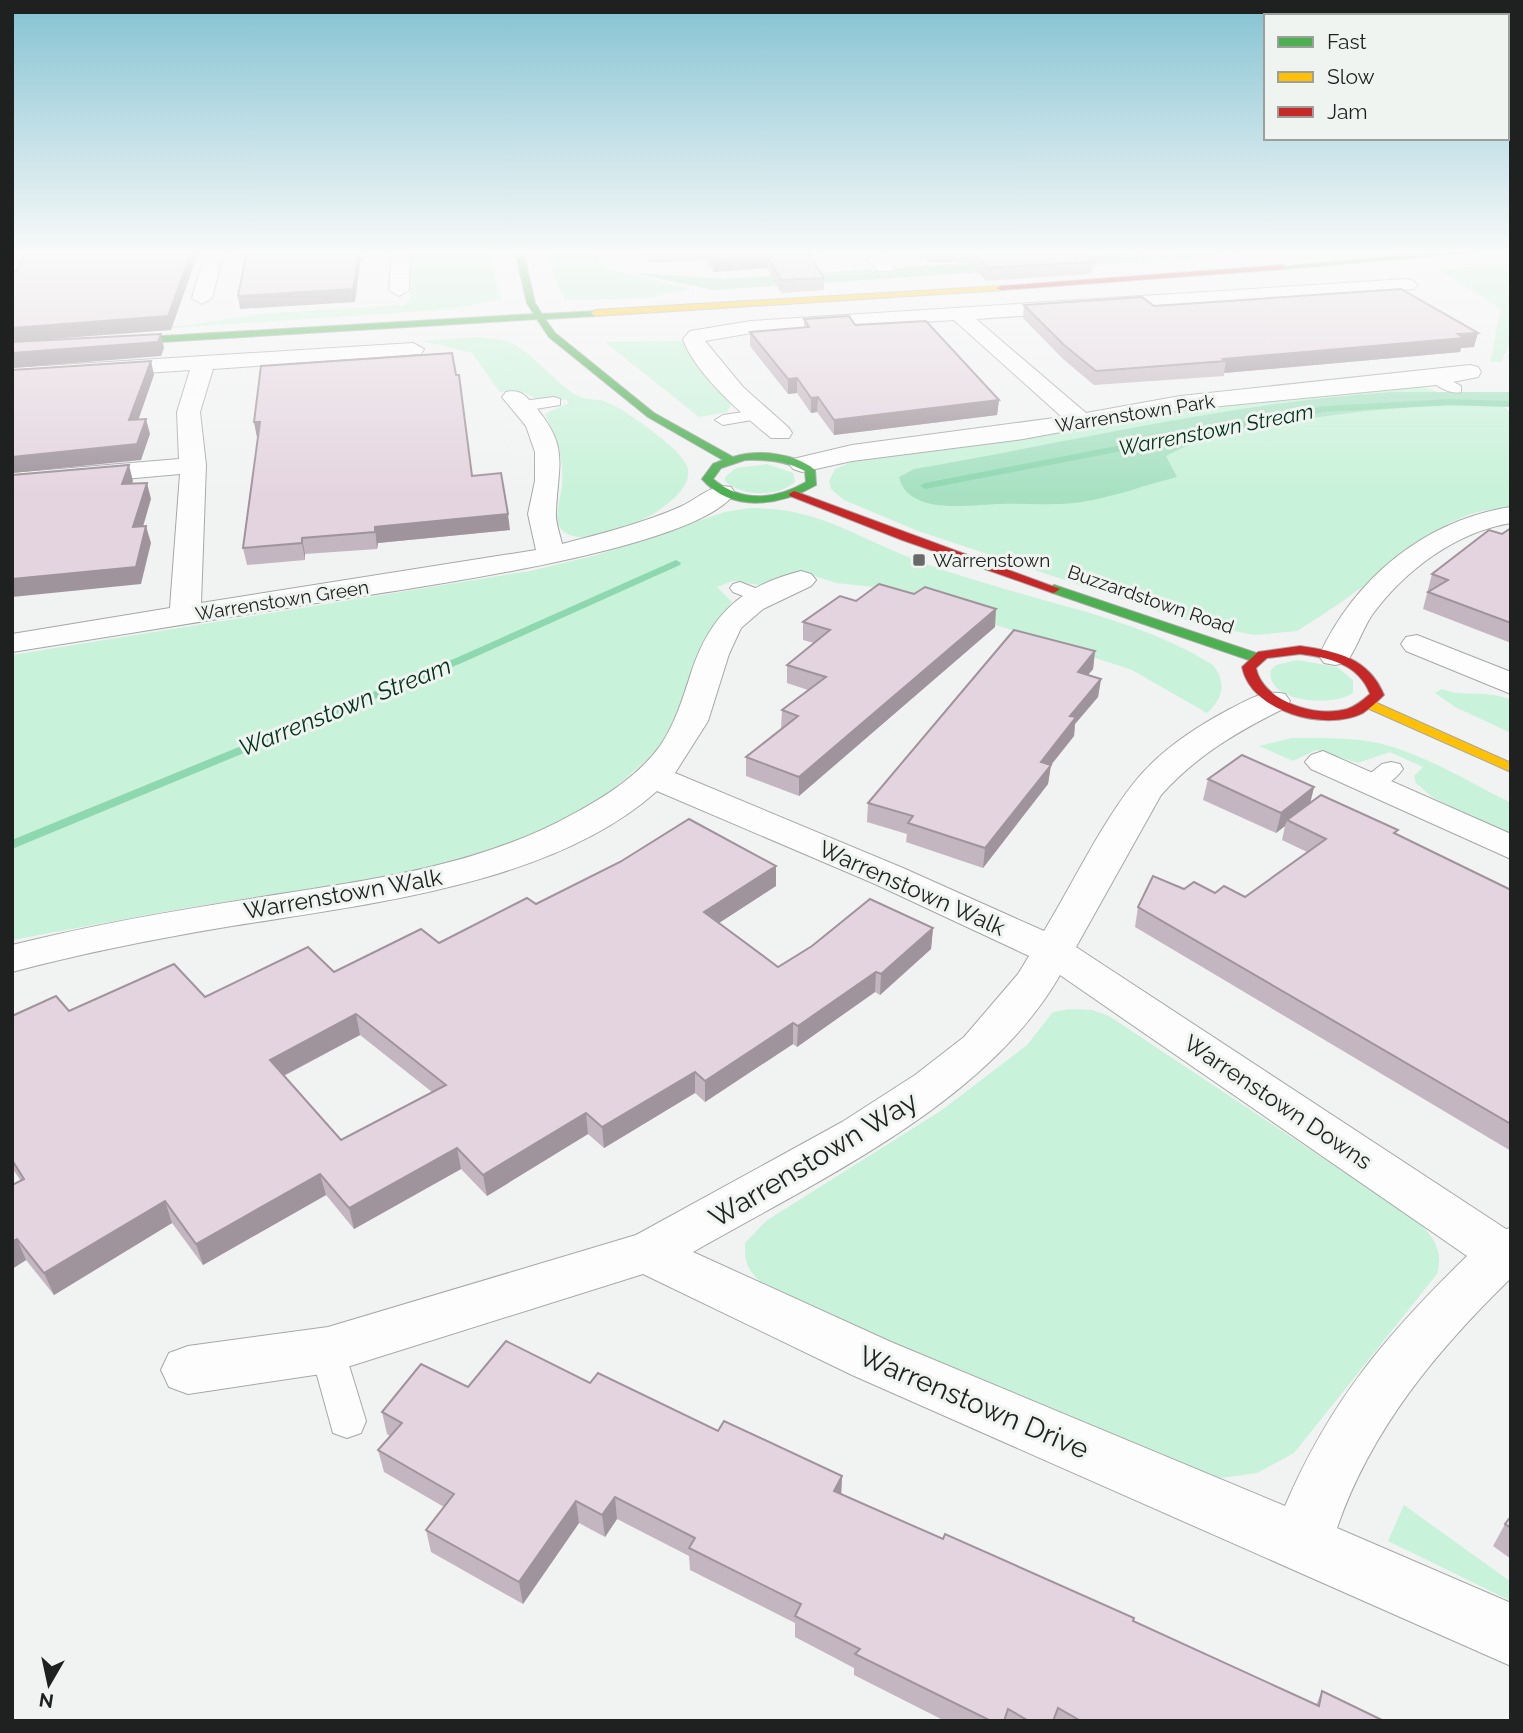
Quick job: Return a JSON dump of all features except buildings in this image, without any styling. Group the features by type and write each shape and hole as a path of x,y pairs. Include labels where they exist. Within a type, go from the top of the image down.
{"street":[{"path":"12,348 277,332"},
{"path":"551,332 617,393 688,440 730,460"},
{"path":"719,332 698,335 694,339 705,358 757,415 780,433"},
{"path":"978,332 1080,420"},
{"path":"12,375 414,349"},
{"path":"185,615 193,465 189,441 189,396 205,362"},
{"name":"Warrenstown Park","path":"802,464 852,453 1023,432 1192,402 1454,379"},
{"path":"519,401 538,425 547,452 548,481 542,514 551,556"},
{"path":"776,457 802,464 810,470 812,483 794,494 757,499 722,493 707,479 709,472 730,460 776,457"},
{"path":"12,481 193,465"},
{"name":"Warrenstown Green","path":"12,643 551,556 631,534 698,508 722,493"},
{"name":"Buzzardstown Road","path":"794,494 906,538 1257,659"},
{"path":"1335,656 1355,615 1418,555 1472,523 1511,515"},
{"name":"Warrenstown Walk","path":"12,959 132,931 448,876 516,855 554,839 624,799 654,777 690,729 710,664 729,622 750,593 801,580"},
{"path":"1417,644 1511,684"},
{"path":"1283,651 1335,656 1368,673 1376,684 1377,695 1370,704 1337,713 1293,708 1273,701 1251,683 1247,674 1257,659 1283,651"},
{"name":"Warrenstown Way","path":"188,1370 328,1350 652,1251 859,1134 932,1087 987,1041 1034,983 1146,791 1166,766 1218,727 1273,701"},
{"path":"1370,704 1511,768"},
{"path":"1323,762 1381,776 1511,848"},
{"name":"Warrenstown Walk","path":"654,777 889,876 1053,951"},
{"name":"Warrenstown Downs","path":"1053,951 1507,1251"},
{"name":"Warrenstown Drive","path":"652,1251 661,1260 803,1328 1302,1541 1511,1634"},
{"path":"1302,1541 1321,1486 1346,1437 1377,1390 1415,1342 1507,1251"}],"lane":[{"path":"519,401 554,402"},
{"path":"723,420 757,415"},
{"path":"328,1350 347,1421"}],"green space":[{"path":"1496,332 1511,332 1511,341 1501,362 1490,362"},
{"path":"480,337 511,343 578,396 609,403 652,431 675,450 687,466 687,480 677,495 661,509 617,530 595,536 576,537 563,531 558,522 562,485 561,456 545,414 569,403 566,400 537,399 521,391 500,392 472,353 423,341"},
{"path":"683,341 703,373 731,405 727,412 699,417 605,342"},
{"path":"1414,384 1438,392 1490,392 1511,414 1511,509 1474,513 1441,528 1351,595 1297,631 1255,635 1197,624 918,531 844,500 831,489 829,481 835,469 856,460 1158,411"},
{"path":"1393,392 1511,392 1511,406 1457,405 1378,410 1231,432 1166,456 1177,477 1082,502 959,506 928,503 905,490 899,477 914,469 1153,424 1273,404"},
{"path":"767,464 793,473 795,482 780,490 760,493 740,490 725,481 725,477 736,468"},
{"path":"750,508 805,515 942,569 1135,628 1213,665 1220,678 1220,696 1207,713 1132,670 884,588 836,583 799,571 766,586 733,581 717,587 732,602 710,634 684,706 659,749 602,799 553,828 487,854 387,877 185,908 12,940 12,655 530,571 597,555 725,512"},
{"path":"1297,660 1337,667 1353,680 1353,693 1317,701 1289,695 1272,681 1271,670 1276,665"},
{"path":"1442,689 1493,695 1511,700 1511,733 1455,707 1435,693"},
{"path":"1292,738 1367,741 1429,761 1511,803 1511,836 1432,797 1416,783 1414,776 1423,767 1390,752 1358,763 1316,750 1293,761 1259,746"},
{"path":"1070,1009 1092,1010 1109,1016 1416,1220 1436,1244 1439,1258 1437,1274 1294,1453 1257,1473 1221,1478 1183,1469 773,1292 755,1277 748,1266 745,1243 766,1221 942,1110 1027,1045 1053,1012"},
{"path":"1404,1505 1511,1582 1511,1601 1388,1541"}],"waterway":[{"name":"Warrenstown Stream","path":"925,486 1324,409 1449,402 1511,404"},
{"name":"Warrenstown Stream","path":"12,845 460,660 676,563"}],"traffic: fast":[{"path":"12,348 281,332"},
{"path":"550,332 651,415 730,460"},
{"path":"744,457 770,457 794,462 810,470 812,483 786,495 758,500 730,495 707,479 717,466 744,457"},
{"path":"1054,589 1257,658"}],"traffic: slow":[{"path":"1370,704 1511,768"}],"traffic: jam":[{"path":"794,494 906,538 1054,589"},
{"path":"1300,650 1336,657 1357,666 1366,674 1377,695 1355,711 1330,715 1300,711 1273,700 1254,683 1249,667 1263,655 1300,650"}],"place":[{"name":"Warrenstown","path":"919,560"}]}
